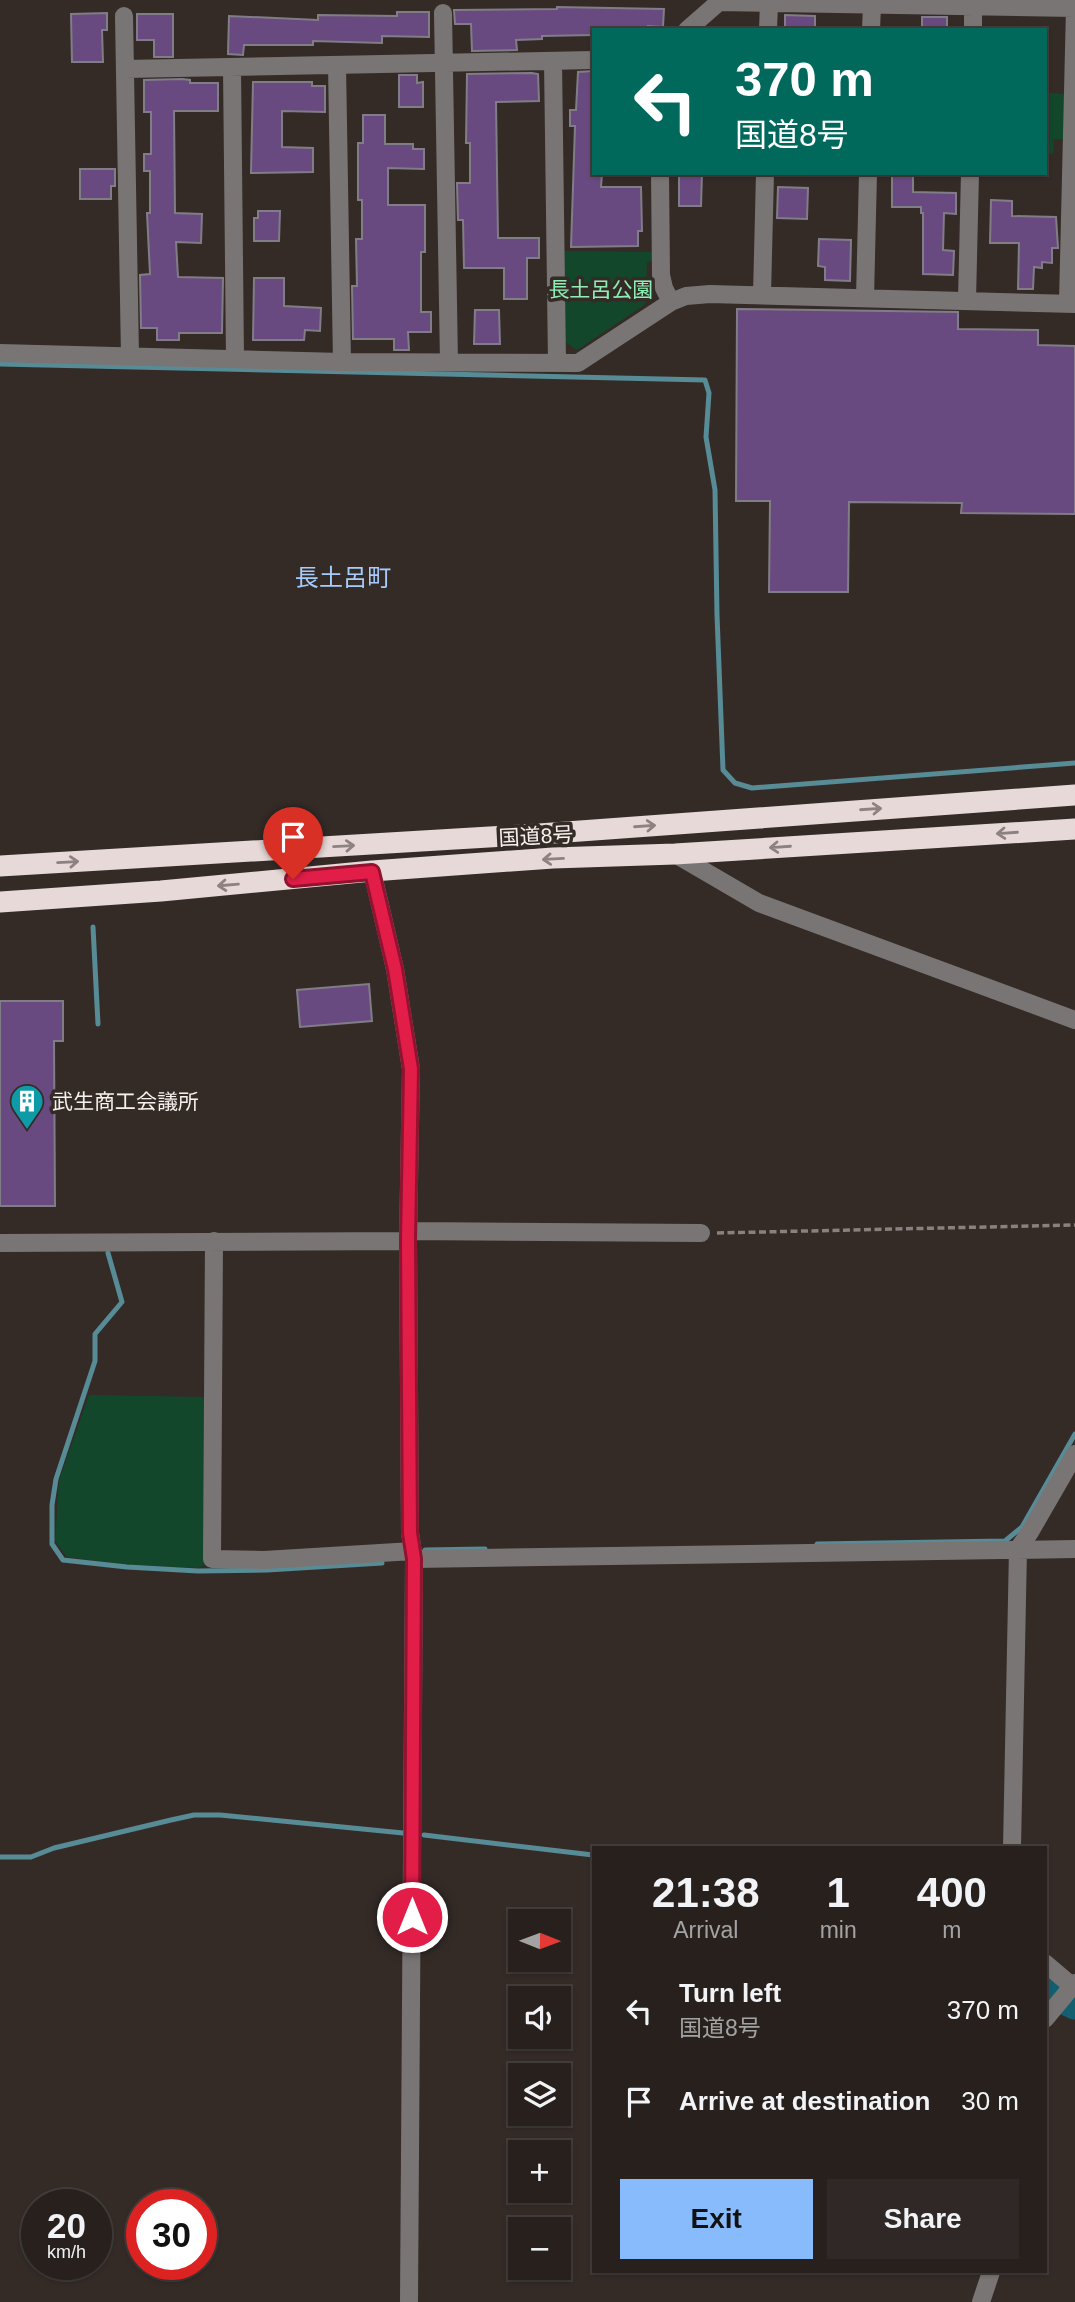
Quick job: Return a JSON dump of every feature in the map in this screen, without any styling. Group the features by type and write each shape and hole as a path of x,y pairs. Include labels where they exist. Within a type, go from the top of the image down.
{"highway":[{"name":"国道8号","path":"0,866 539,834 1075,795"},
{"name":"国道8号","path":"0,902 553,858 675,854 1075,829"}],"street":[{"path":"0,353 342,362 578,363 671,302 685,296 762,295 1071,304 1075,8 1014,3 973,6 719,2 689,28"},
{"path":"768,28 769,3"},
{"path":"871,28 872,5"},
{"path":"973,6 973,28"},
{"path":"443,13 450,362"},
{"path":"124,16 130,356"},
{"path":"125,69 592,60"},
{"path":"553,61 557,363"},
{"path":"337,65 342,362"},
{"path":"232,67 235,359"},
{"path":"660,175 661,275 671,302"},
{"path":"762,295 765,175"},
{"path":"865,298 868,175"},
{"path":"967,300 970,175"},
{"path":"675,854 759,903 1075,1020"},
{"path":"372,872 395,969 411,1069 408,1236 410,1533 414,1555 410,2302"},
{"path":"0,1242 701,1233"},
{"path":"214,1241 212,1559 1075,1549"},
{"path":"1012,1846 1018,1549 1075,1454"},
{"path":"1047,1965 1074,1985 1047,2017"},
{"path":"981,2302 991,2273"}],"path":[{"path":"701,1233 1075,1225"}],"green space":[{"path":"1047,93 1065,94 1063,139 1054,139 1053,154 1047,153"},
{"name":"長土呂公園","path":"564,251 653,252 653,261 647,262 646,289 653,289 650,297 643,306 577,350 565,342"},
{"path":"89,1395 207,1397 205,1565 197,1568 129,1565 67,1557 55,1541 59,1480"}],"building":[{"path":"664,9 663,27 592,28 592,35 542,36 542,39 516,40 517,50 472,51 471,24 455,24 454,10"},
{"path":"397,12 429,12 429,37 382,36 382,43 313,41 313,45 244,45 243,55 228,54 229,16 318,20 318,15 397,16"},
{"path":"107,13 107,30 102,30 103,62 72,62 71,14"},
{"path":"137,14 173,14 173,57 154,57 154,40 137,40"},
{"path":"785,15 815,16 815,28 785,28"},
{"path":"922,17 947,17 947,28 922,28"},
{"path":"592,71 592,175 602,175 601,187 641,187 642,231 638,231 638,246 571,247 575,126 570,126 570,110 576,110 578,72"},
{"path":"467,74 538,74 539,101 496,102 498,238 539,238 539,258 527,258 527,299 504,299 504,268 464,268 463,220 458,220 457,183 470,183 470,143 466,143"},
{"path":"399,75 417,75 417,83 423,82 423,107 399,107"},
{"path":"144,80 190,80 190,83 218,83 218,111 174,111 175,213 202,214 201,243 176,242 178,277 223,278 222,333 179,333 179,340 157,340 157,328 141,328 140,275 150,274 147,213 150,213 150,171 144,171 144,154 151,154 151,112 144,112"},
{"path":"253,82 312,82 312,86 325,86 325,112 282,111 282,147 313,148 313,172 251,173"},
{"path":"363,115 385,115 385,144 413,144 413,149 424,149 424,169 388,168 388,205 425,205 425,252 421,252 421,312 431,312 431,332 408,332 409,350 394,350 394,339 353,339 352,286 357,286 356,239 362,239 362,200 358,200 358,143 363,143"},
{"path":"80,169 115,169 115,186 111,186 111,199 80,199"},
{"path":"679,175 702,175 701,206 679,206"},
{"path":"892,176 913,176 913,192 956,193 956,214 944,213 943,250 954,251 953,275 923,274 923,213 921,207 892,207"},
{"path":"778,187 808,188 807,219 777,218"},
{"path":"991,200 1012,201 1012,216 1056,217 1058,248 1052,248 1052,263 1042,262 1042,268 1034,267 1033,289 1018,289 1019,243 990,243"},
{"path":"258,211 280,211 279,241 254,241 254,218 258,218"},
{"path":"819,239 851,240 850,281 825,280 825,267 818,266"},
{"path":"254,278 284,278 284,306 321,308 320,331 305,330 304,340 253,340"},
{"path":"737,309 958,312 958,329 1038,330 1038,345 1075,346 1075,514 961,513 962,503 849,502 848,592 769,592 770,501 736,501"},
{"path":"475,310 499,310 500,344 474,344"},
{"path":"369,984 372,1021 300,1027 297,990"},
{"name":"武生商工会議所","path":"0,1001 63,1001 63,1041 54,1041 55,1206 0,1206"}],"waterway":[{"path":"0,364 705,380 709,393 706,437 715,490 723,770 735,783 752,788 1075,763"},
{"path":"93,927 98,1024"},
{"path":"108,1253 122,1302 95,1334 95,1361 56,1479 52,1505 52,1544 63,1560 198,1571 382,1563"},
{"path":"817,1544 1005,1541 1022,1527 1075,1434"},
{"path":"425,1550 485,1549"},
{"path":"0,1857 31,1857 54,1848 194,1815 220,1815 403,1833"},
{"path":"424,1835 592,1855"},
{"path":"1047,1989 1075,2003"}],"place":[{"name":"武生商工会議所","path":"27,1131"}],"district":[{"name":"長土呂町","path":"343,577"}],"route":[{"path":"293,879 372,872 395,969 411,1069 408,1241 410,1533 414,1559 412,1917"}]}
